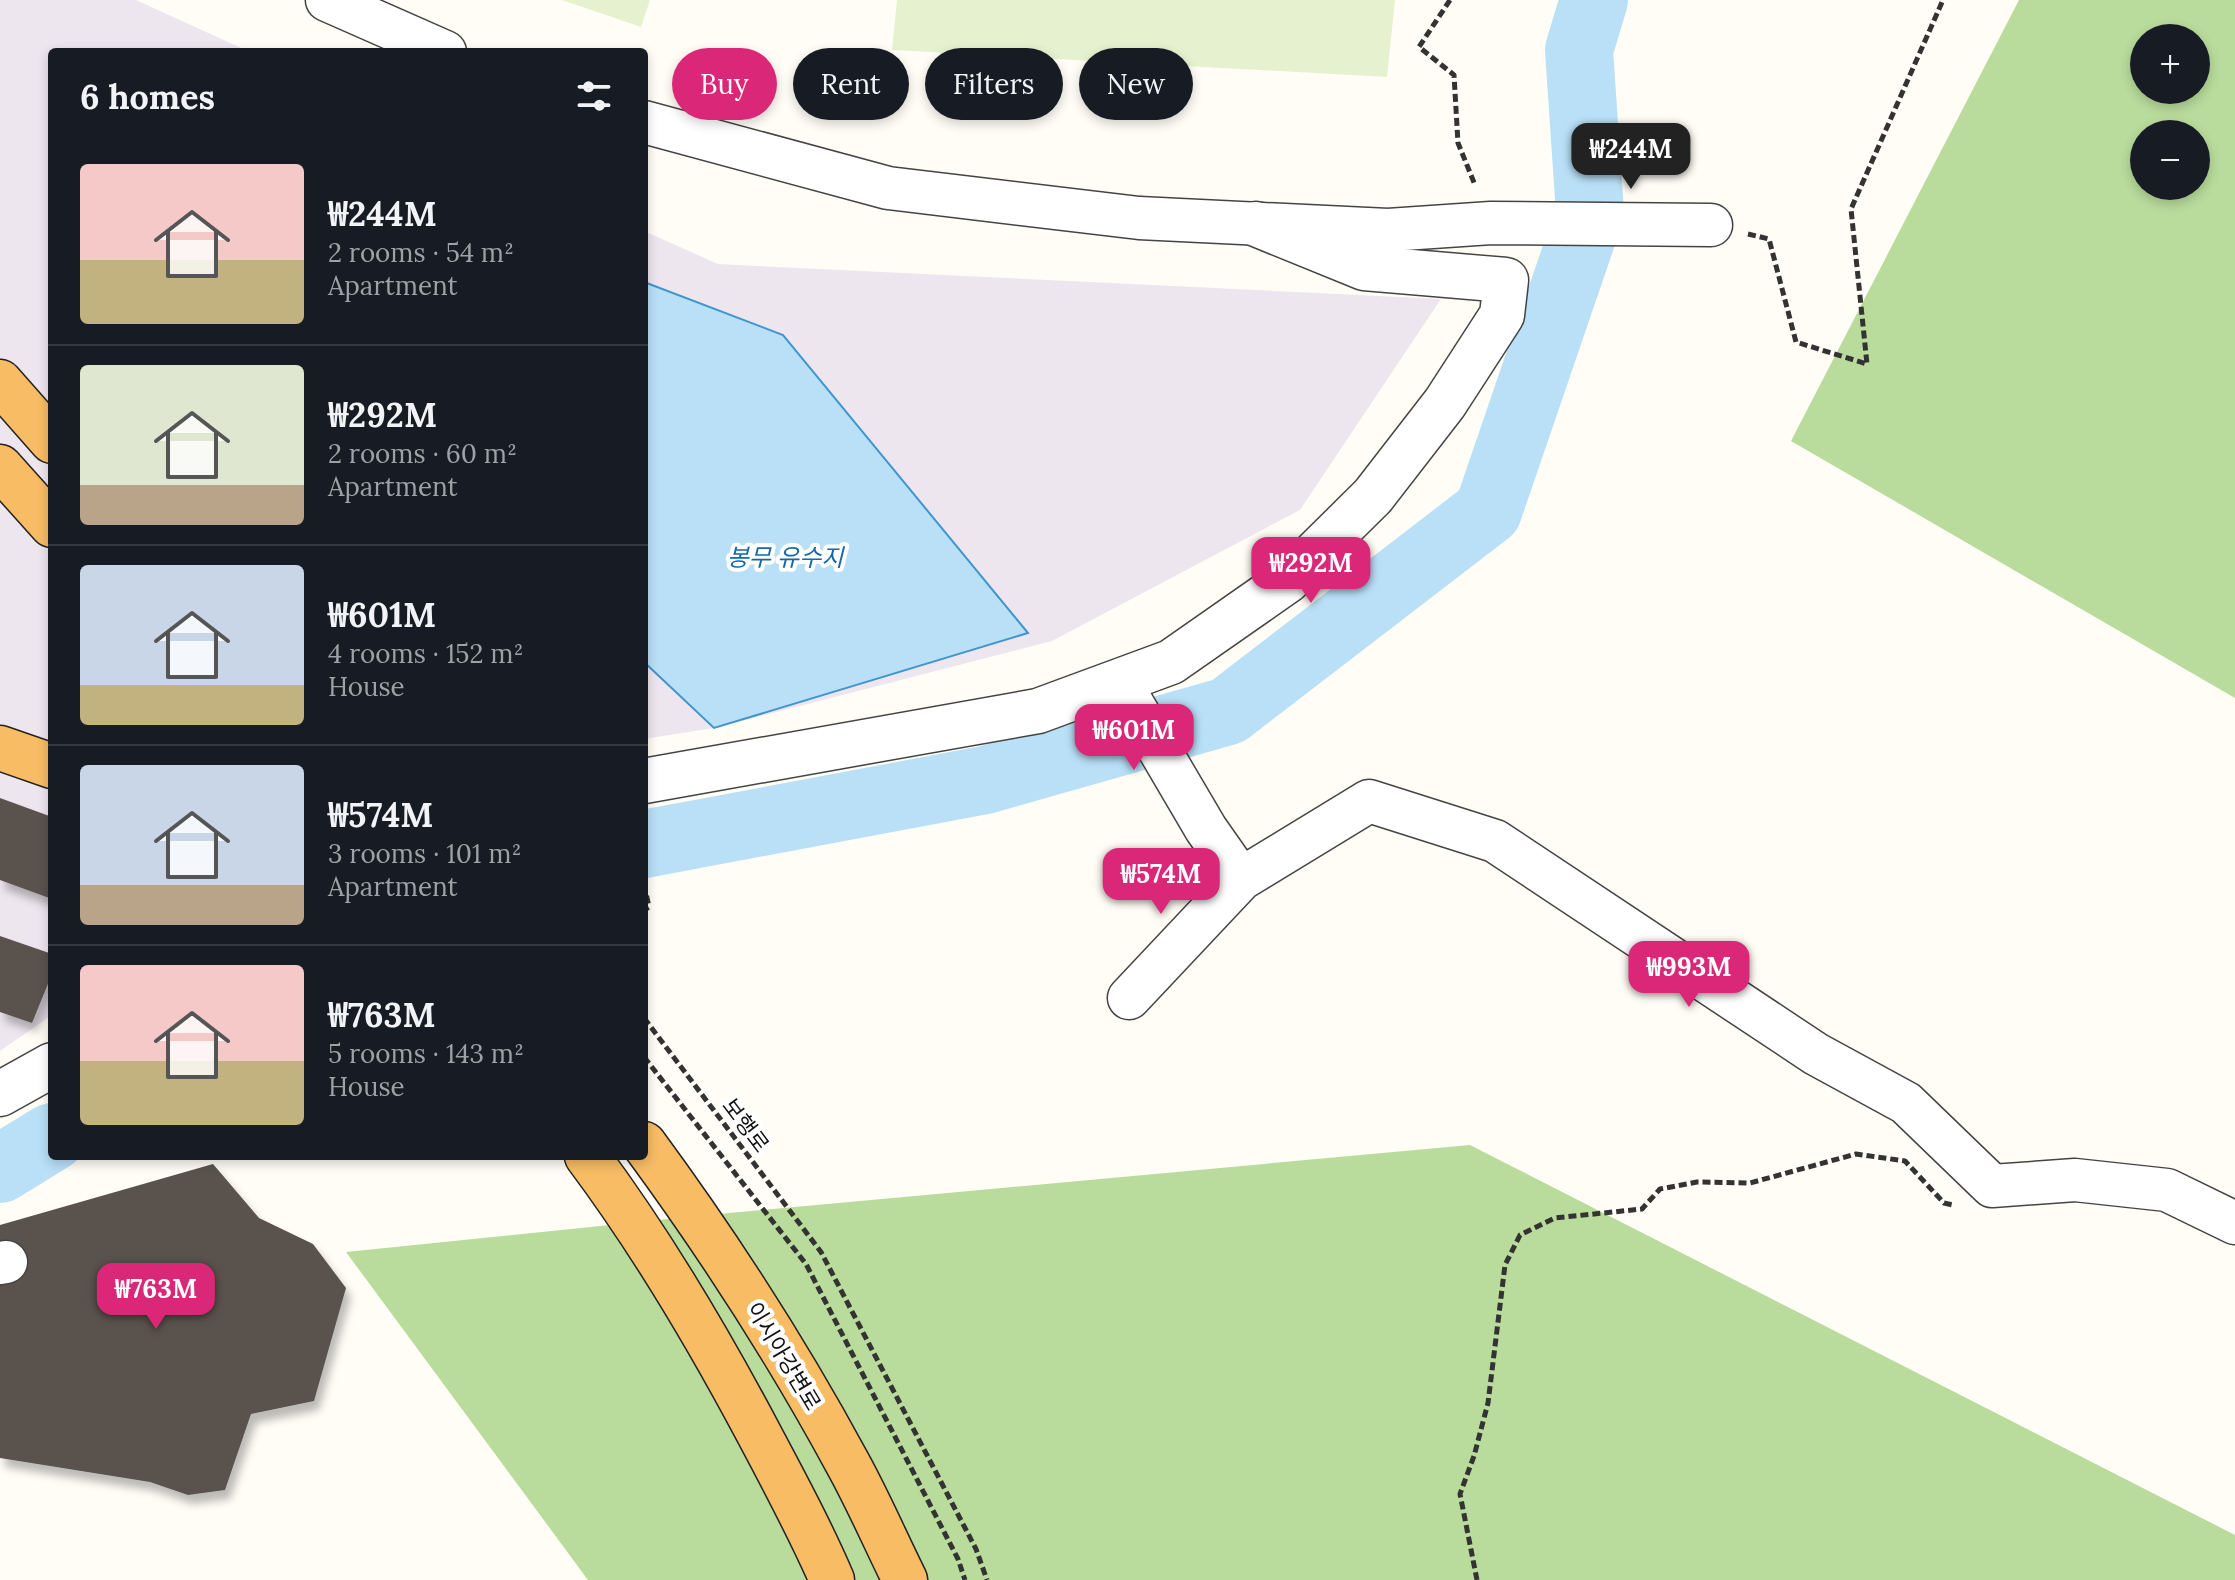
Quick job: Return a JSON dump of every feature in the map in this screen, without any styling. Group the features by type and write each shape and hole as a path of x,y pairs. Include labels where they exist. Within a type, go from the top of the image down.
{"highway":[{"path":"0,382 48,436"},
{"path":"0,467 48,521"},
{"path":"0,748 48,765"},
{"name":"이시아강변로","path":"648,1149 697,1216 767,1328 848,1465 905,1580"},
{"path":"590,1160 625,1206 704,1333 811,1532 832,1580"}],"street":[{"path":"327,0 436,48"},
{"path":"648,123 888,188 1139,218 1388,230 1491,223 1711,225"},
{"path":"648,780 1038,711 1171,662 1287,581 1373,496 1445,403 1502,315 1506,280 1364,268 1256,224"},
{"path":"1119,681 1206,829 1241,879"},
{"path":"1129,998 1241,879 1369,801 1495,841 1816,1054 1906,1103 1992,1186 2075,1180 2167,1190 2235,1223"},
{"path":"0,1094 48,1067"}],"path":[{"path":"1450,0 1419,47 1454,75 1458,143 1491,223"},
{"path":"1711,225 1769,239 1796,342 1867,364 1851,209 1943,0"},
{"name":"보행로","path":"648,1023 821,1252 976,1549 987,1580"},
{"path":"648,1062 806,1264 958,1559 965,1580"},
{"path":"1477,1580 1460,1494 1488,1403 1505,1265 1520,1235 1555,1218 1642,1209 1660,1189 1697,1182 1750,1183 1856,1154 1905,1161 1944,1203 1967,1209 1992,1186"}],"shaded area":[{"path":"0,0 136,0 241,48 48,48 48,1018 0,1051"},
{"path":"648,233 718,264 1441,299 1300,510 1052,641 714,728 648,738"}],"green space":[{"path":"562,0 650,0 641,27"},
{"path":"897,0 1395,0 1387,77 1193,66 1193,48 1079,48 1079,60 1063,59 1063,48 925,48 925,52 892,48"},
{"path":"2019,0 2235,0 2235,698 1791,441"},
{"path":"1470,1145 2235,1535 2235,1580 588,1580 346,1252 697,1216"}],"water":[{"name":"봉무 유수지","path":"648,284 783,335 1028,633 714,728 648,666"}],"building":[{"path":"0,798 48,816 48,898 0,880"},
{"path":"0,936 48,953 48,984 32,1023 0,1012"},
{"path":"213,1164 259,1218 313,1244 346,1288 314,1401 251,1414 225,1490 188,1495 150,1482 0,1458 0,1225"}],"waterway":[{"path":"648,843 985,780 1228,711 1488,511 1590,213 1579,50 1594,0"},
{"path":"0,1169 48,1139"}]}
